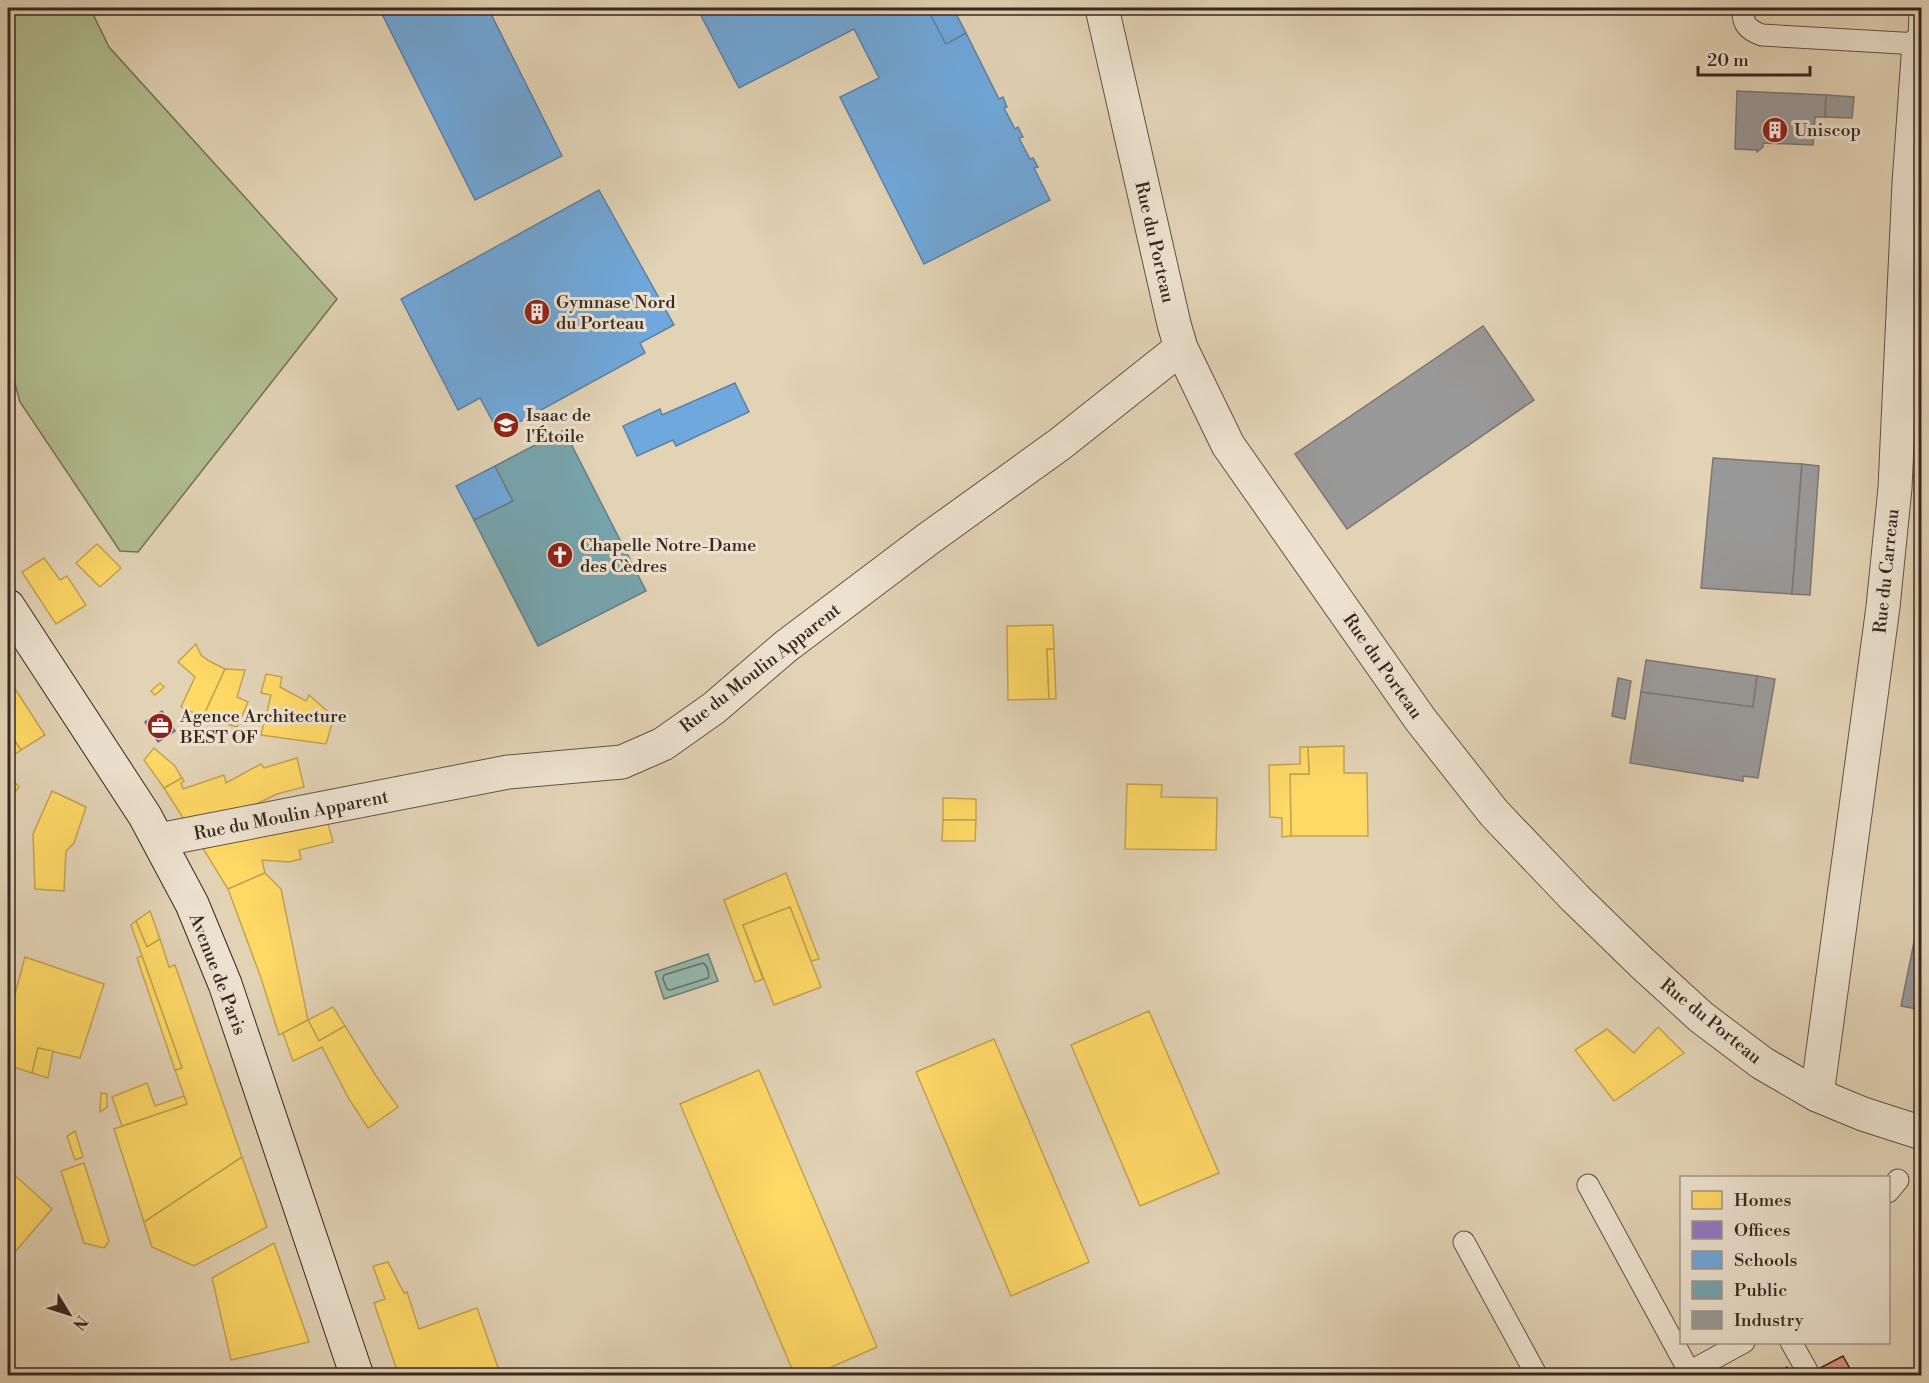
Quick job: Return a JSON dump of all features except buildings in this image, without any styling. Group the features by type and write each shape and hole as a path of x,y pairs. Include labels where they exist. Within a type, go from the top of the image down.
{"street":[{"name":"Rue du Porteau","path":"1102,8 1181,348 1228,445 1420,719 1494,813 1575,898 1701,1017 1762,1063 1817,1095 1863,1114 1922,1133"},
{"name":"Rue du Carreau","path":"1817,1095 1884,607 1895,488 1909,183 1919,44"},
{"name":"Rue du Moulin Apparent","path":"159,840 508,772 622,762 663,744 714,708 785,647 928,539 1060,444 1181,348"},
{"name":"Avenue de Paris","path":"8,606 159,840 192,904 225,984 357,1376"}],"lane":[{"path":"1743,8 1745,25 1752,32 1762,35 1919,44 1920,8"},
{"path":"1588,1185 1685,1373 1740,1344"},
{"path":"1464,1242 1537,1376"},
{"path":"1792,1344 1810,1376"}],"green space":[{"path":"8,8 90,8 109,47 337,299 138,552 120,551 20,402 8,358"}],"water":[{"path":"708,954 718,981 664,999 655,972"}],"place":[{"name":"Uniscop","path":"1775,130"},
{"name":"Gymnase Nord du Porteau","path":"537,312"},
{"name":"Isaac de l'Étoile","path":"506,425"},
{"name":"Chapelle Notre-Dame des Cèdres","path":"560,555"},
{"name":"Agence Architecture BEST OF","path":"160,726"}]}
